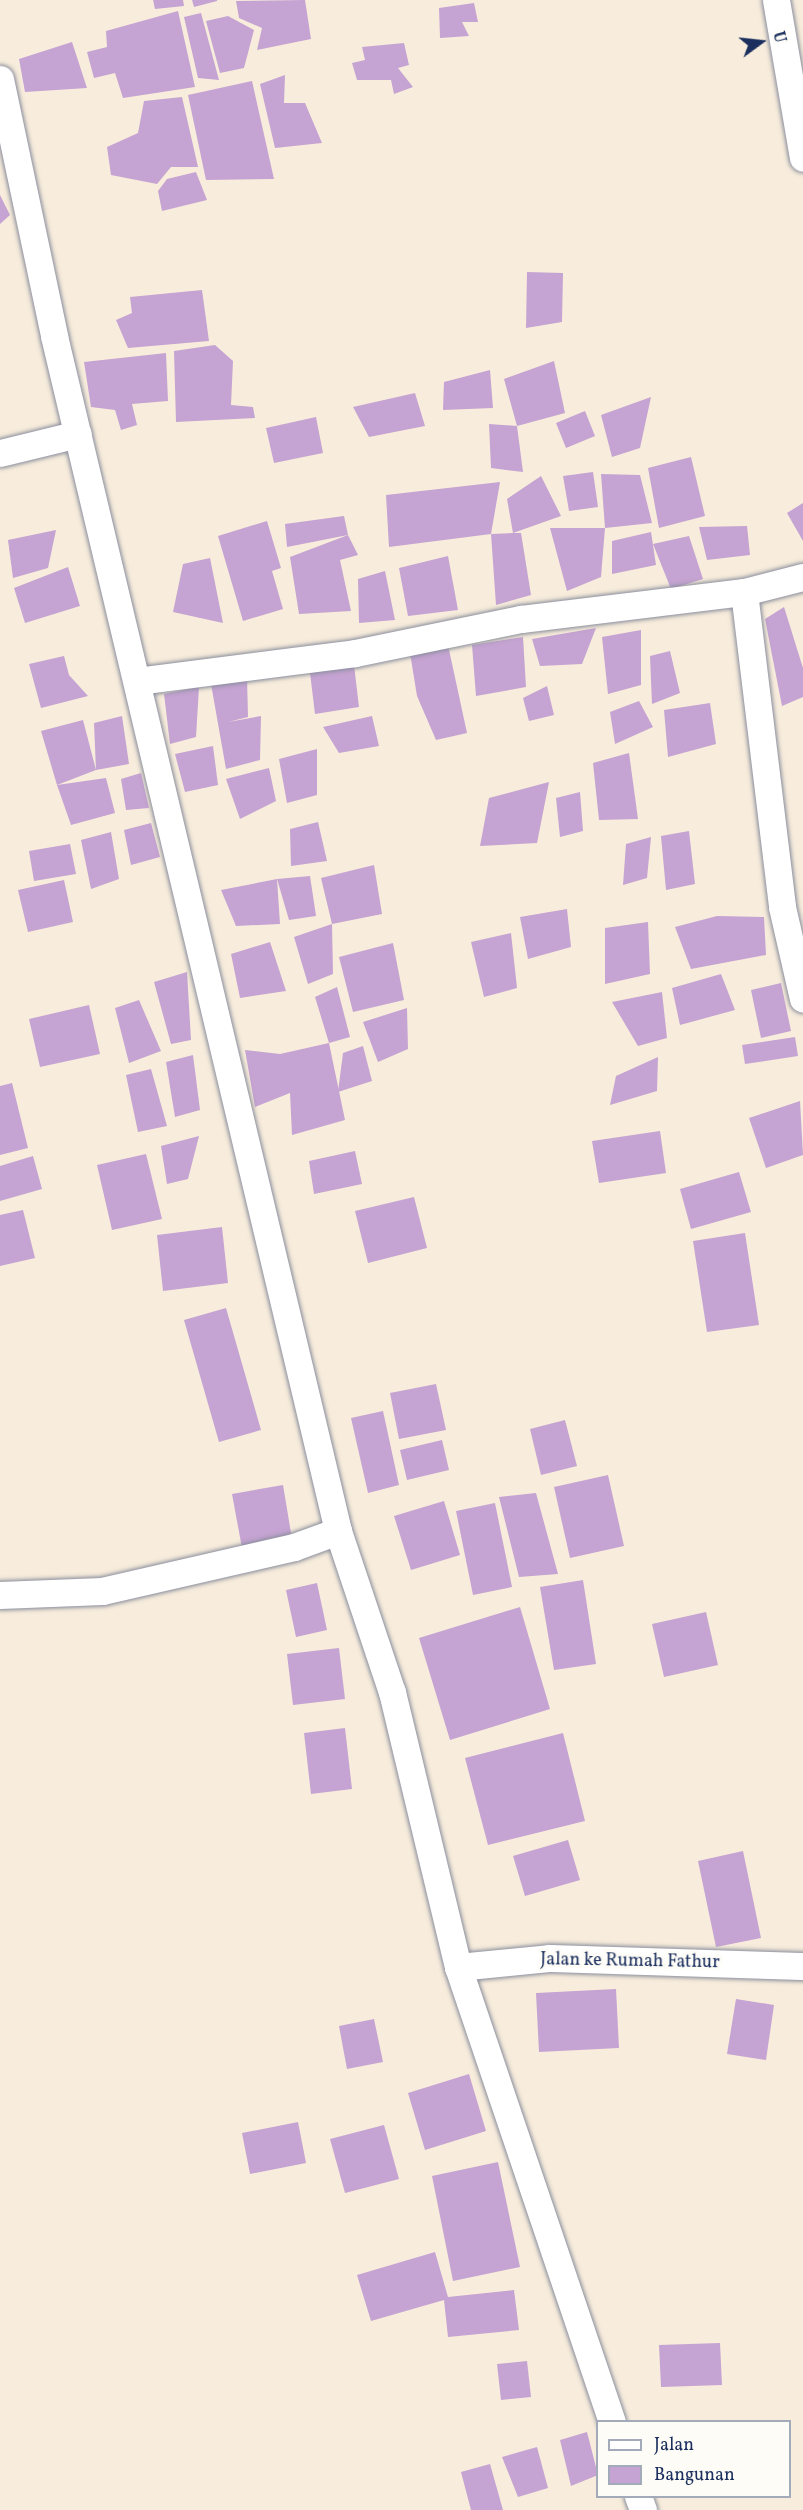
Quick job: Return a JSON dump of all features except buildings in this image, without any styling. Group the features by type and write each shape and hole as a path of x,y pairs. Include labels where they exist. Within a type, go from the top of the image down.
{"street":[{"path":"776,0 803,158"},
{"path":"0,79 78,434 338,1531 392,1692 458,1967 612,2420"},
{"path":"0,453 78,434"},
{"path":"137,681 355,653 521,619 744,592 803,577"},
{"path":"744,592 782,907 803,999"},
{"path":"0,1595 102,1591 294,1547 338,1531"},
{"name":"Jalan ke Rumah Fathur","path":"458,1967 549,1958 803,1966"}]}
